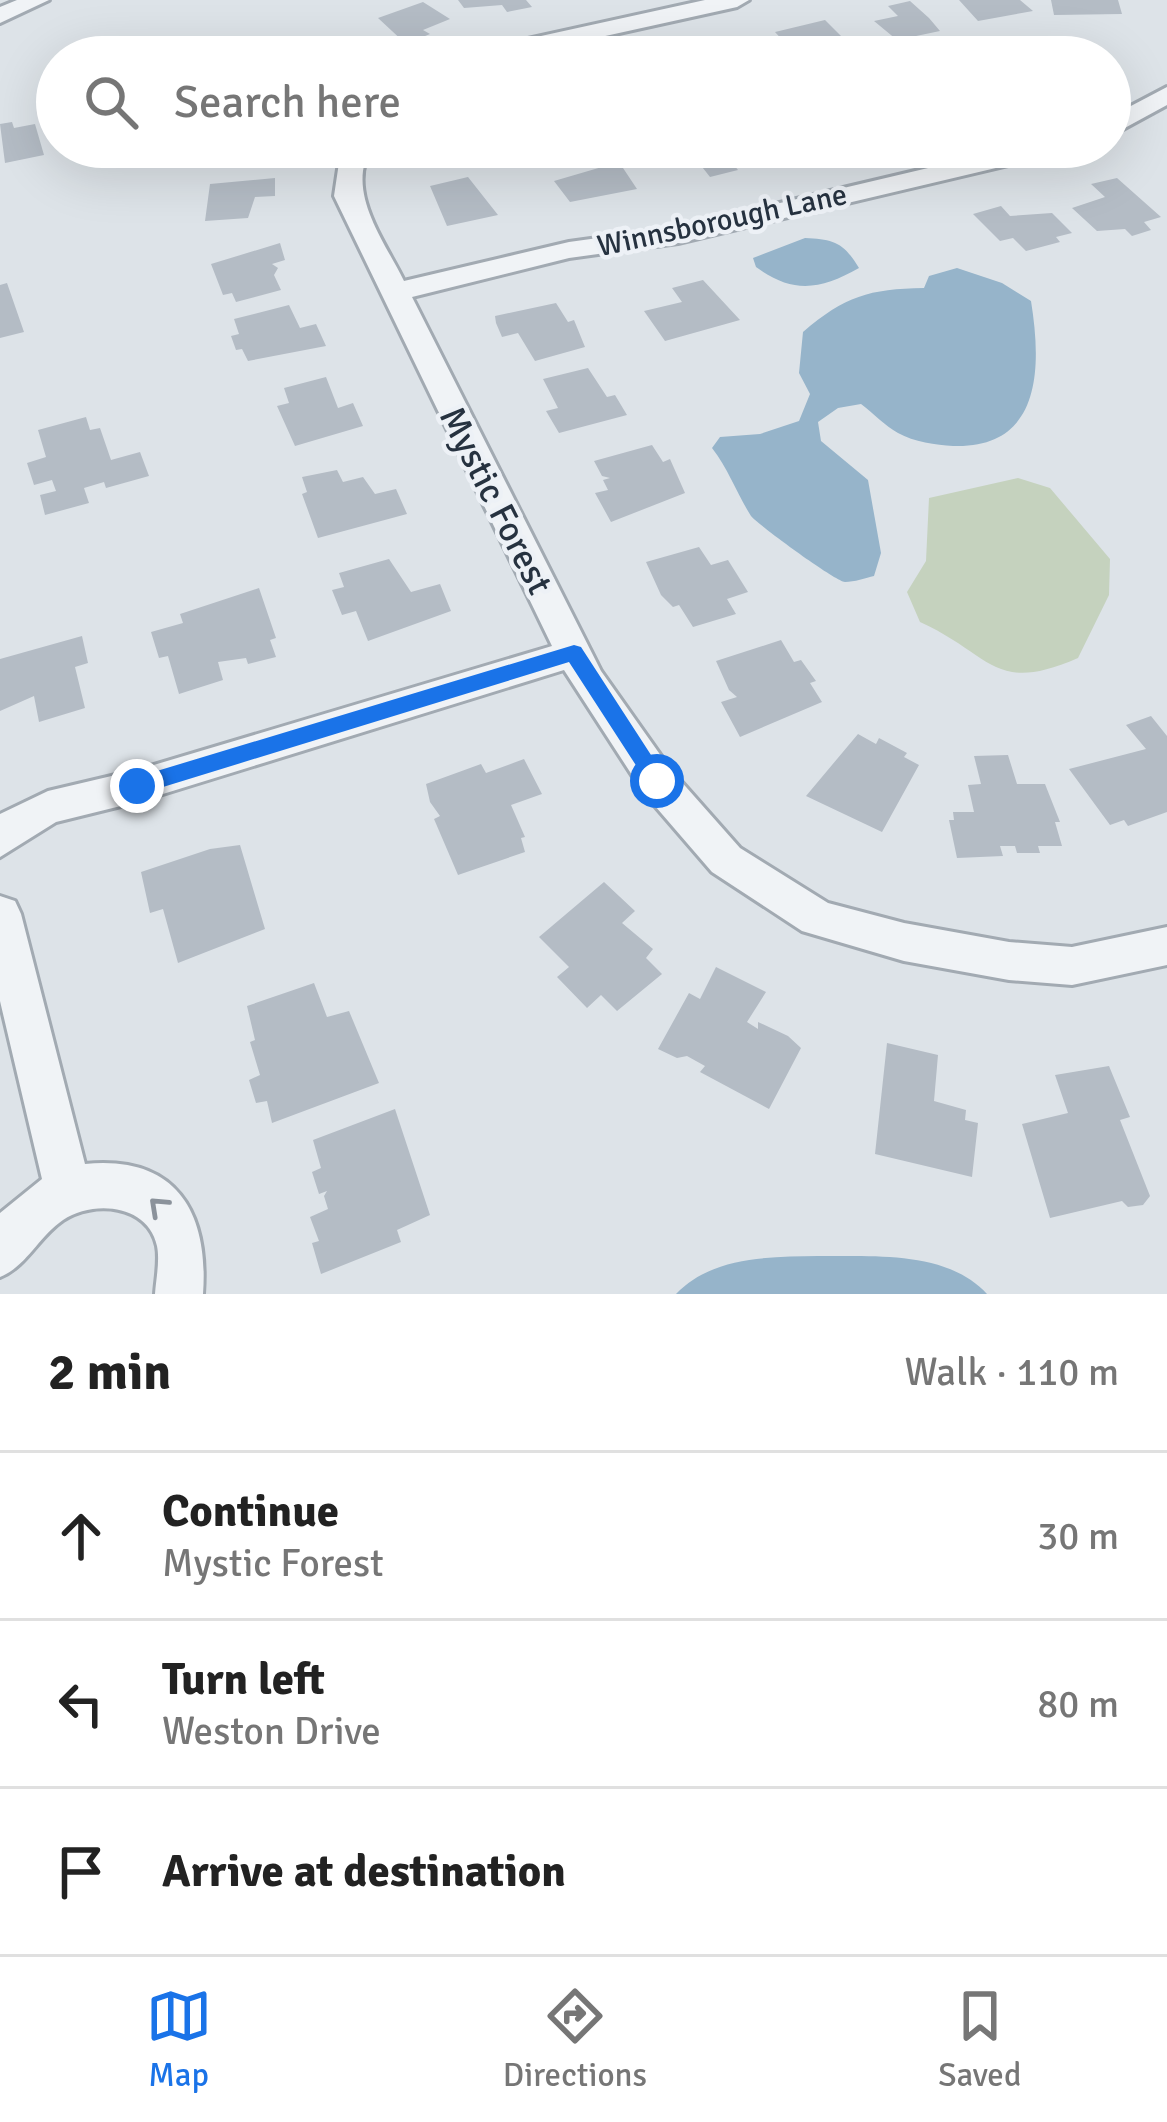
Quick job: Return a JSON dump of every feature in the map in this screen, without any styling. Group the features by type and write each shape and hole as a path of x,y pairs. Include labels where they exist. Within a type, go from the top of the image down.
{"street":[{"path":"0,16 38,0"},
{"path":"572,36 736,0"},
{"path":"1131,118 1167,95"},
{"name":"Mystic Forest","path":"352,168 348,196 587,680 657,781 725,860 817,918 904,942 1010,961 1072,966 1167,946"},
{"name":"Winnsborough Lane","path":"394,292 569,250 629,245 687,233 961,168"},
{"path":"0,840 20,820 48,807 130,788 574,653"},
{"path":"0,914 68,1189"},
{"path":"0,1252 35,1208 68,1189 104,1182 136,1188 163,1205 181,1233 185,1268 179,1294"}],"green space":[{"path":"1018,478 1050,488 1110,559 1109,595 1078,658 1028,673 994,666 920,622 907,592 926,561 929,498"}],"water":[{"path":"805,238 837,244 859,268 807,286 782,282 756,267 753,258"},
{"path":"957,268 1002,283 1031,301 1036,353 1029,400 1004,434 982,443 953,446 911,439 861,404 838,408 818,422 821,441 868,480 881,553 874,576 845,582 796,552 751,516 712,448 720,437 760,434 799,421 810,394 799,373 803,332 818,320 859,297 924,288 929,276"},
{"path":"818,1256 930,1263 970,1280 987,1294 676,1294 707,1272 742,1261"}],"building":[{"path":"458,0 526,0 532,7 507,12 502,5 464,8"},
{"path":"959,0 1020,0 1033,11 978,21"},
{"path":"1051,0 1118,0 1122,14 1054,15"},
{"path":"910,1 940,31 892,36 874,21 898,16 888,6"},
{"path":"423,2 450,19 423,30 430,34 425,36 397,36 378,18"},
{"path":"825,20 841,36 779,36 775,32"},
{"path":"12,122 14,128 35,124 36,157 5,163 0,124"},
{"path":"598,168 623,168 637,189 570,202 554,181"},
{"path":"703,168 738,170 710,177"},
{"path":"468,177 498,215 447,226 430,186"},
{"path":"275,178 275,196 255,197 248,218 205,221 210,184"},
{"path":"1117,178 1161,217 1144,222 1151,230 1132,236 1125,229 1097,231 1072,208 1105,197 1091,184"},
{"path":"1001,206 1010,216 1052,213 1072,233 1056,237 1060,242 1026,251 1013,238 1000,241 973,214"},
{"path":"280,243 285,260 272,264 278,268 274,275 281,290 236,302 232,293 223,295 211,264"},
{"path":"703,280 740,320 665,341 644,311 682,302 672,288"},
{"path":"7,283 24,332 0,338 0,285"},
{"path":"556,303 568,322 574,320 585,347 535,361 518,333 502,337 495,316"},
{"path":"289,305 300,328 316,324 326,346 248,361 242,349 236,350 231,336 239,334 234,319"},
{"path":"588,368 607,397 615,395 627,415 559,433 546,411 558,408 543,379"},
{"path":"326,377 338,408 353,403 363,426 295,446 277,406 289,403 284,388"},
{"path":"86,417 90,430 100,428 111,460 140,452 149,476 106,488 104,482 84,488 89,503 45,515 40,495 56,491 52,480 34,485 27,463 46,457 38,430"},
{"path":"652,445 663,462 670,459 685,493 611,522 595,493 608,490 603,480 610,478 602,476 594,461"},
{"path":"337,470 343,482 363,477 375,494 396,489 407,514 318,538 302,494 307,492 302,477"},
{"path":"699,547 711,565 728,560 748,592 727,599 736,614 693,627 679,605 673,607 661,595 646,562"},
{"path":"389,559 411,592 440,584 451,611 368,641 356,611 342,615 332,590 344,587 339,573"},
{"path":"259,588 276,638 270,640 276,657 248,664 246,658 218,662 223,680 179,694 168,656 159,658 151,632 183,623 180,614"},
{"path":"82,636 88,663 75,667 85,708 39,722 34,696 0,711 0,659"},
{"path":"781,640 794,662 801,660 816,681 810,683 822,702 740,737 721,702 737,697 716,661"},
{"path":"1151,716 1167,736 1167,812 1128,826 1124,820 1110,825 1069,769 1146,749 1126,725"},
{"path":"858,734 876,744 879,738 919,765 882,832 806,796"},
{"path":"1008,755 1017,784 1045,784 1060,822 1055,822 1062,846 1038,846 1040,853 1017,853 1015,846 1000,846 1003,856 957,858 949,820 954,820 953,812 974,812 968,785 981,784 974,756"},
{"path":"524,759 542,794 511,805 525,837 521,838 525,852 458,875 434,819 440,816 426,784 481,764 486,773"},
{"path":"240,845 265,929 178,963 163,909 150,913 141,872 210,849"},
{"path":"604,882 635,911 622,923 653,949 646,958 662,974 617,1011 601,995 587,1008 557,977 569,967 539,937"},
{"path":"716,967 766,992 747,1022 788,1036 801,1048 769,1109 700,1072 705,1066 687,1056 677,1058 658,1049 689,993 700,999"},
{"path":"314,983 327,1017 349,1011 379,1083 272,1123 267,1101 256,1103 249,1080 260,1075 250,1042 255,1040 247,1006"},
{"path":"887,1043 938,1055 934,1101 966,1110 965,1120 978,1123 972,1177 875,1154"},
{"path":"1109,1066 1130,1117 1120,1120 1150,1196 1143,1205 1128,1207 1122,1201 1050,1218 1022,1124 1068,1113 1055,1075"},
{"path":"395,1109 430,1215 397,1230 401,1242 321,1274 312,1243 319,1241 310,1217 328,1209 327,1191 319,1194 312,1172 321,1168 313,1140"}],"route":[{"path":"137,786 574,653 587,680 657,781"}]}
